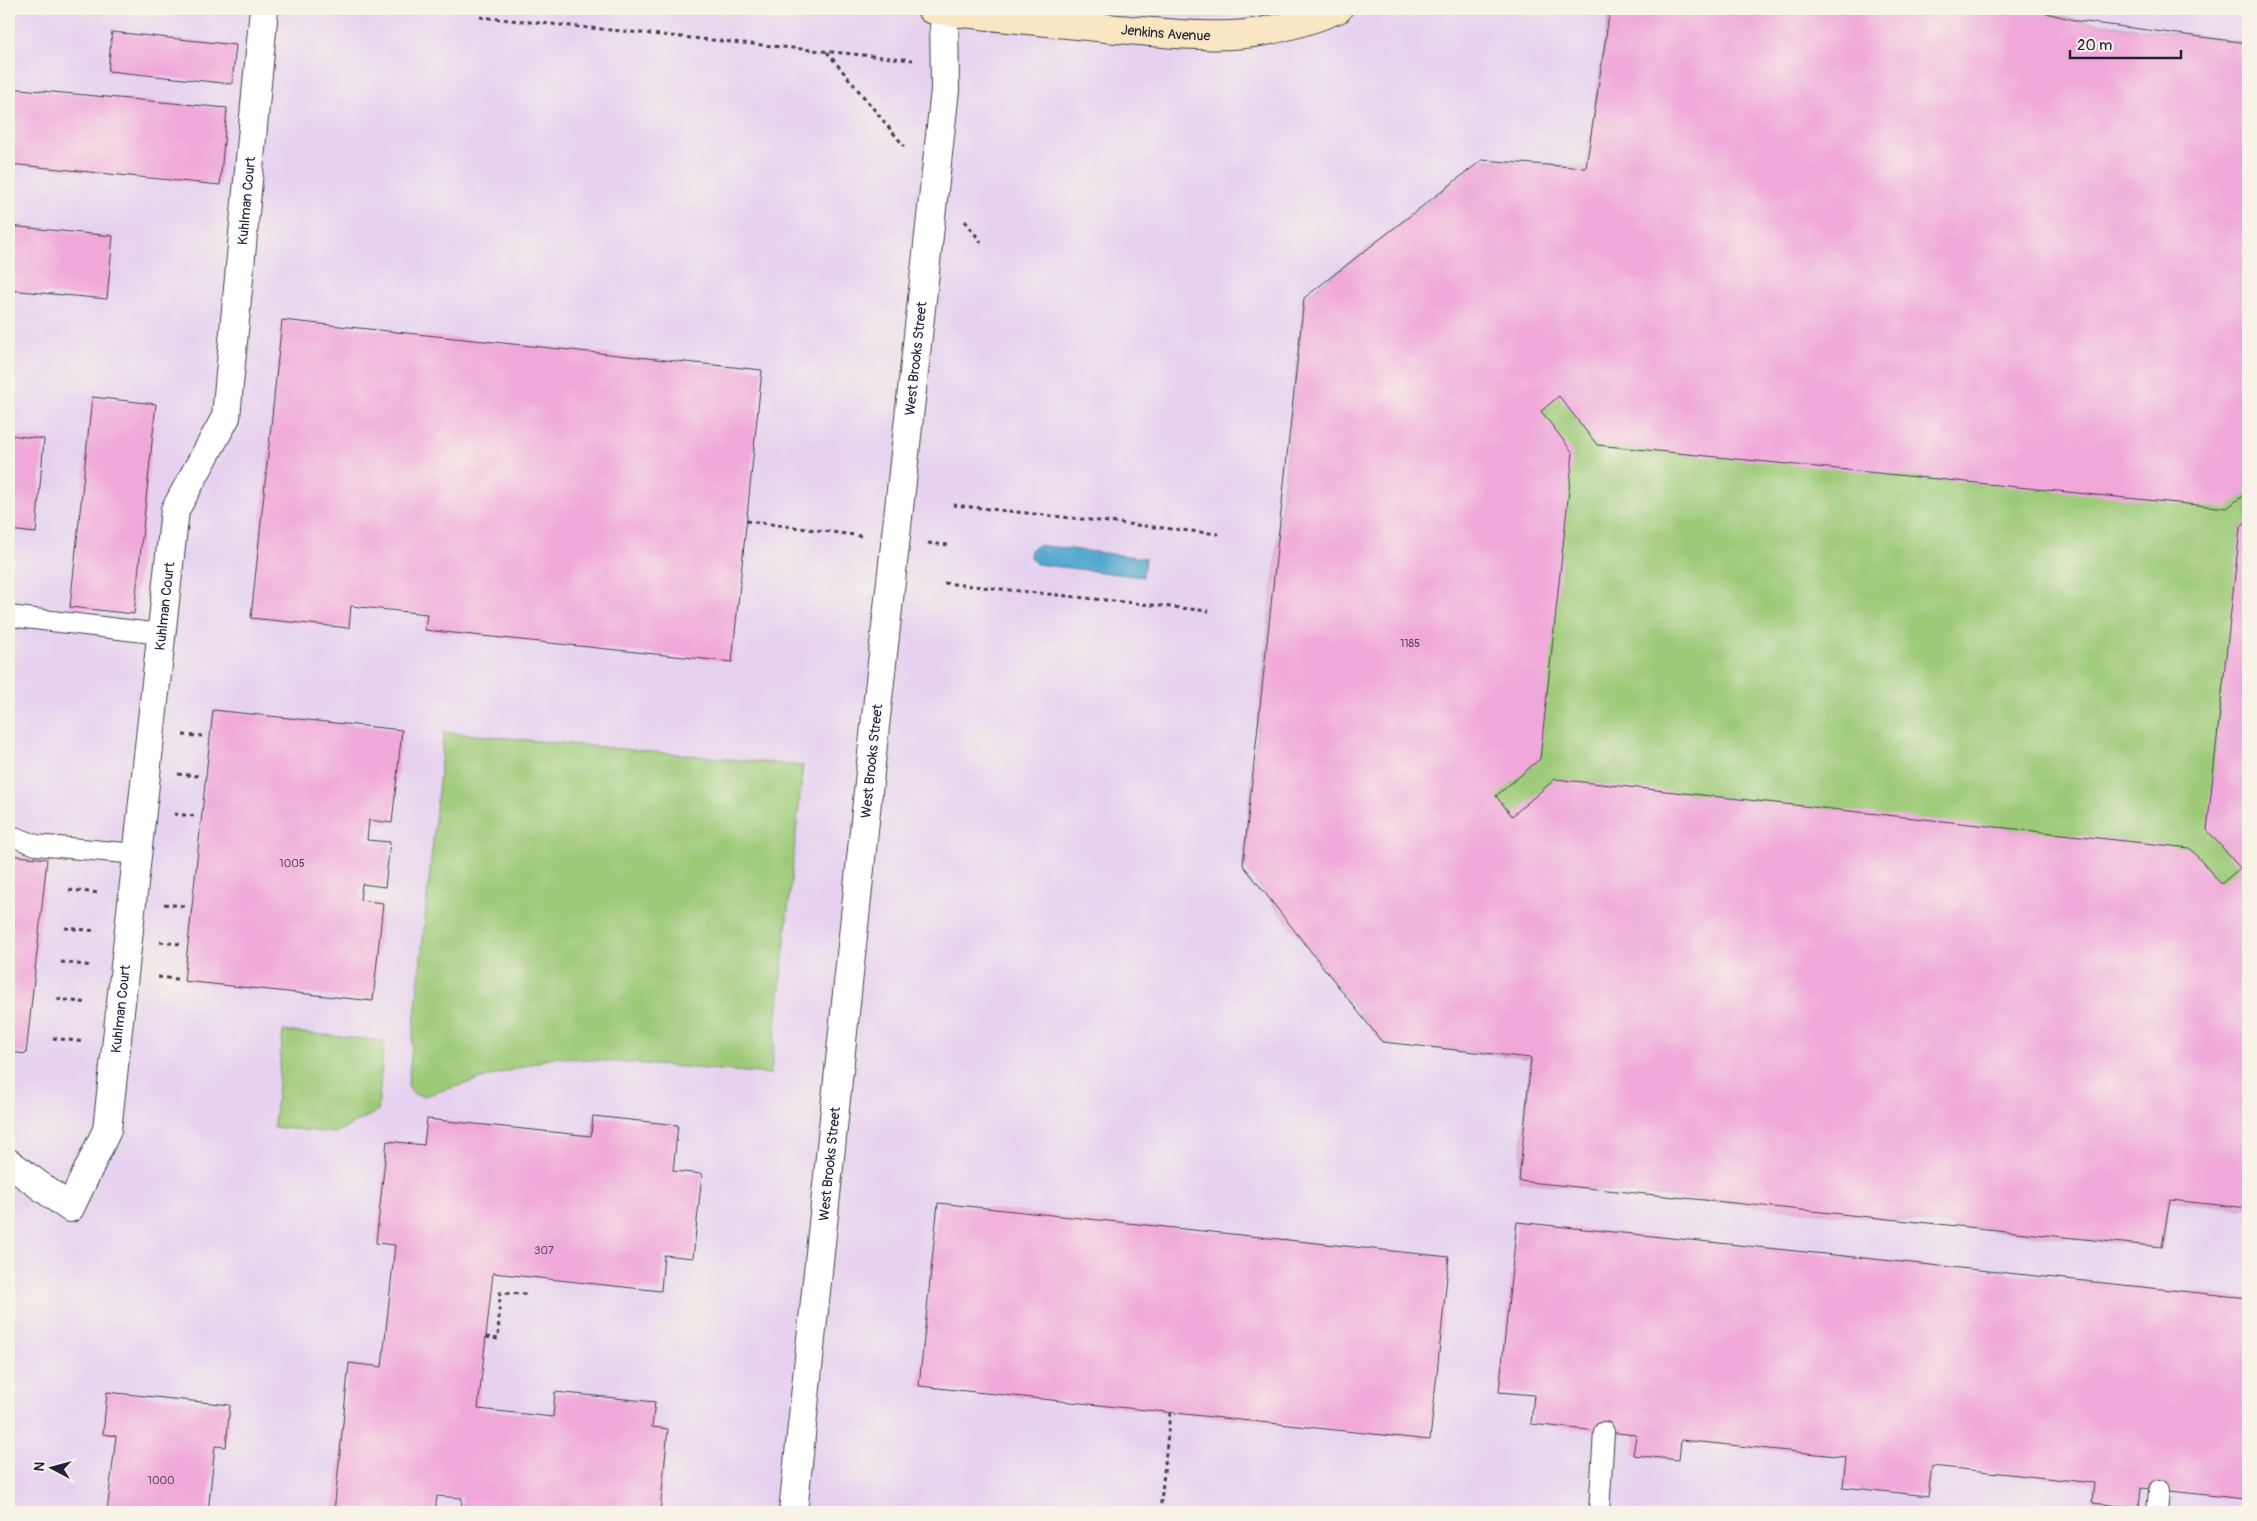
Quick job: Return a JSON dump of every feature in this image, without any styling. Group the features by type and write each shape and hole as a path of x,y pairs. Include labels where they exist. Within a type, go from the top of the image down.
{"street":[{"name":"Kuhlman Court","path":"9,1162 70,1208 107,1130 175,510 226,417 264,9"},
{"name":"Jenkins Avenue","path":"940,9 1168,33 1230,36 1265,31 1311,20 1338,9"},
{"name":"West Brooks Street","path":"793,1512 895,540 945,90 940,9"}],"lane":[{"path":"9,616 161,634"},
{"path":"9,835 36,845 137,854"},
{"path":"1599,1512 1604,1432"},
{"path":"2157,1512 2159,1490"}],"path":[{"path":"480,17 944,63"},
{"path":"953,505 1218,534"},
{"path":"746,521 948,545"},
{"path":"944,582 1209,611"},
{"path":"69,890 106,894"},
{"path":"65,928 102,931"},
{"path":"61,962 98,967"},
{"path":"57,999 94,1003"},
{"path":"53,1038 90,1042"},
{"path":"486,1337 498,1339 500,1293 528,1294"},
{"path":"1160,1512 1170,1413"}],"shaded area":[{"path":"9,9 2248,9 2248,1512 9,1512"}],"green space":[{"path":"1610,9 2030,9 2078,21 2248,43 2248,1208 2170,1200 2162,1247 1519,1181 1531,1058 1382,1042 1243,865 1304,298 1482,160 1586,168"},
{"path":"444,732 803,766 771,1074 555,1057 424,1096 413,1094 408,1085"},
{"path":"283,1031 384,1041 378,1111 335,1133 274,1127"}],"water":[{"path":"1038,545 1145,558 1143,577 1036,564 1030,557 1030,550"}],"building":[{"path":"1610,9 2030,9 2078,21 2248,43 2248,492 2227,508 1597,445 1559,396 1541,411 1573,453 1540,759 1496,796 1512,816 1555,779 2190,848 2221,884 2240,868 2207,830 2240,528 2248,521 2248,1208 2170,1200 2162,1247 1519,1181 1531,1058 1382,1042 1243,865 1304,298 1482,160 1586,168"},
{"path":"112,32 236,45 232,84 108,71"},
{"path":"9,88 227,108 220,185 9,164"},
{"path":"9,226 113,236 107,299 9,290"},
{"path":"282,320 762,370 732,662 425,630 427,614 351,606 349,628 251,618"},
{"path":"92,397 156,404 134,614 70,607"},
{"path":"9,435 44,439 36,533 9,530"},
{"path":"213,710 402,730 392,823 369,820 367,840 390,842 385,887 362,884 360,900 383,903 373,1001 184,981"},
{"path":"9,855 47,859 26,1054 9,1052"},
{"path":"593,1116 678,1125 673,1171 702,1174 693,1258 664,1255 661,1291 493,1273 478,1409 553,1417 555,1392 655,1402 652,1427 668,1429 660,1512 470,1512 461,1511 462,1498 437,1496 435,1512 334,1512 349,1363 382,1367 395,1245 376,1243 387,1141 424,1145 427,1119 591,1136"},
{"path":"938,1203 1449,1257 1430,1440 919,1386"},
{"path":"1517,1222 2248,1298 2248,1470 2245,1499 2141,1488 2139,1508 2092,1503 2094,1483 1932,1466 1928,1496 1843,1487 1846,1457 1681,1440 1679,1460 1633,1455 1636,1435 1531,1424 1534,1395 1499,1392"},
{"path":"107,1392 230,1405 226,1447 215,1446 208,1512 107,1512 116,1436 103,1434"}]}
